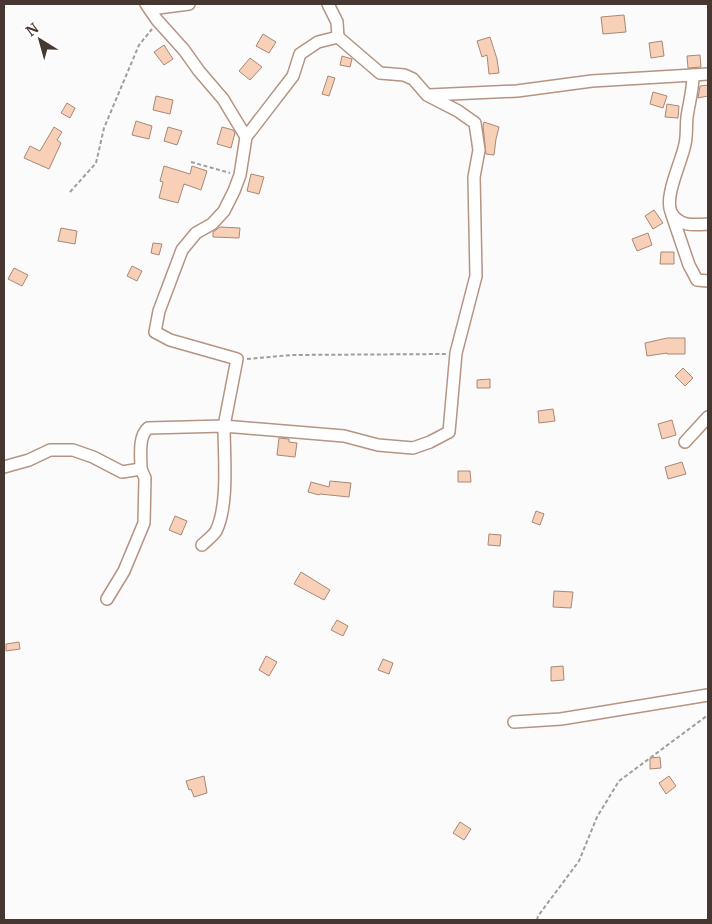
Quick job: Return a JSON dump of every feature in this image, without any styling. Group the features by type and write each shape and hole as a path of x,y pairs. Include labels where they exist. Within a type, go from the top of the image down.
{"street":[{"path":"146,4 158,14 199,71 218,92 246,137"},
{"path":"158,14 189,4"},
{"path":"107,599 124,571 144,523 145,478 141,468 142,439 144,432 148,428 224,426 344,436 378,446 414,448 449,432 456,353 476,276 474,177 479,150 475,124 458,111 427,95 413,79 404,75 380,73 338,37 337,22 328,4"},
{"path":"202,545 214,533 220,521 224,505 224,426 237,359 170,340 155,332 158,311 182,250 196,233 212,224 224,211 240,175 246,137 293,76 300,54 318,42 338,37"},
{"path":"427,95 517,91 592,81 708,74"},
{"path":"693,75 693,92 687,120 685,143 669,198 671,211 688,265 697,280 708,281"},
{"path":"671,211 678,221 686,225 708,224"},
{"path":"685,442 708,417"},
{"path":"4,467 28,460 50,450 73,450 94,457 122,472 141,468"},
{"path":"514,722 561,719 708,695"}],"path":[{"path":"70,192 96,163 104,128 139,45 158,14"},
{"path":"191,162 240,175"},
{"path":"237,359 456,353"},
{"path":"537,920 538,916 579,861 597,817 619,780 708,715"}],"building":[{"path":"624,15 626,32 603,34 601,17"},
{"path":"263,34 276,42 269,53 256,46"},
{"path":"490,37 499,73 489,74 487,55 482,57 477,41"},
{"path":"662,41 664,56 651,58 649,43"},
{"path":"164,45 173,59 164,65 154,52"},
{"path":"700,55 701,67 688,68 687,56"},
{"path":"342,56 352,59 350,67 340,65"},
{"path":"250,58 262,67 250,80 239,71"},
{"path":"328,76 335,78 329,96 322,94"},
{"path":"708,85 708,96 698,98 700,86"},
{"path":"653,92 667,96 663,108 650,104"},
{"path":"156,96 173,100 170,114 153,110"},
{"path":"67,103 75,108 70,118 61,113"},
{"path":"667,104 679,106 678,118 665,117"},
{"path":"136,121 152,126 149,139 132,135"},
{"path":"484,122 499,127 494,155 486,154"},
{"path":"54,127 62,132 57,140 61,143 49,169 24,158 30,146 40,151"},
{"path":"168,127 182,131 177,145 164,141"},
{"path":"222,127 233,130 235,133 231,148 217,144"},
{"path":"164,166 190,174 192,166 207,171 201,190 184,184 178,203 159,198 163,182 160,181"},
{"path":"251,174 264,177 259,194 247,191"},
{"path":"654,210 663,223 653,229 645,216"},
{"path":"220,227 240,228 239,238 213,237 213,232"},
{"path":"61,228 77,231 75,244 58,241"},
{"path":"648,233 652,245 637,251 632,239"},
{"path":"153,243 162,244 159,255 151,253"},
{"path":"661,252 674,252 674,264 660,264"},
{"path":"132,266 142,271 137,281 127,276"},
{"path":"14,268 28,275 22,286 8,279"},
{"path":"667,338 685,338 685,354 667,353 647,356 645,343"},
{"path":"683,368 693,378 685,386 675,376"},
{"path":"490,379 490,388 477,388 477,380"},
{"path":"553,409 555,421 539,423 538,411"},
{"path":"672,420 676,435 662,439 658,424"},
{"path":"279,438 289,439 289,442 297,443 295,457 277,455"},
{"path":"682,462 686,474 668,479 665,467"},
{"path":"458,471 470,471 471,482 458,482"},
{"path":"330,481 351,483 349,497 319,495 308,492 311,482 329,487"},
{"path":"536,511 544,514 540,525 532,522"},
{"path":"175,516 187,521 181,535 169,530"},
{"path":"489,534 501,535 500,546 488,545"},
{"path":"301,572 330,590 324,600 294,584"},
{"path":"554,591 573,592 571,608 553,607"},
{"path":"337,620 348,626 343,636 331,630"},
{"path":"19,642 20,649 6,651 6,644"},
{"path":"266,656 277,662 269,676 259,670"},
{"path":"383,659 393,663 389,674 378,670"},
{"path":"563,666 564,680 551,681 551,667"},
{"path":"660,757 661,768 650,769 650,758"},
{"path":"204,776 207,793 194,797 186,781"},
{"path":"669,776 676,786 666,794 659,783"},
{"path":"460,822 471,829 464,840 453,833"}]}
